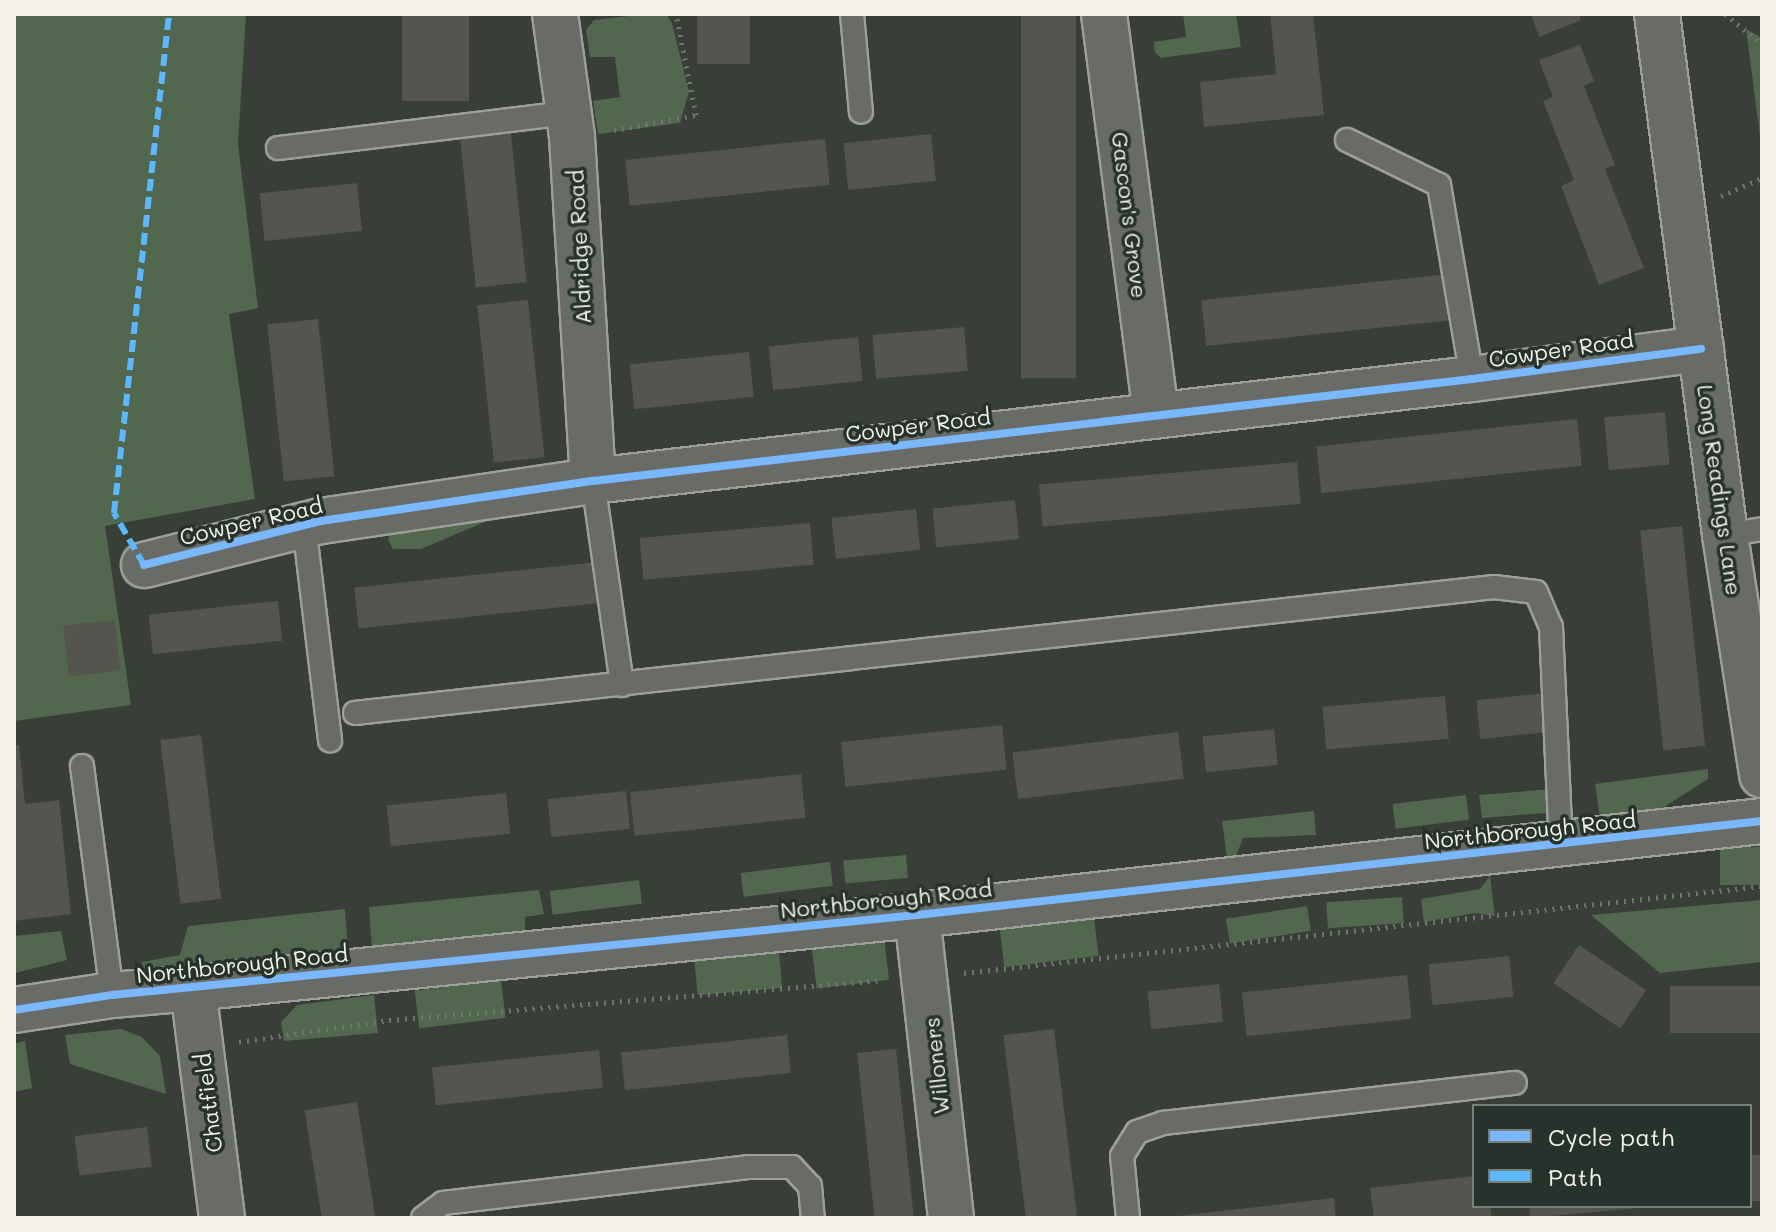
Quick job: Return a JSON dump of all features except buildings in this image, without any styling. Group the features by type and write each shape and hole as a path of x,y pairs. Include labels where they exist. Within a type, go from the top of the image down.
{"street":[{"name":"Aldridge Road","path":"555,14 570,125 593,481"},
{"name":"Gascon's Grove","path":"1104,14 1156,415"},
{"name":"Long Readings Lane","path":"1657,14 1701,349 1744,532 1762,775"},
{"name":"Cowper Road","path":"144,565 304,525 593,481 1472,379 1701,349"},
{"name":"Northborough Road","path":"14,1010 112,995 917,915 1762,821"},
{"name":"Willoners","path":"917,915 927,977 951,1218"},
{"name":"Chatfield","path":"193,988 222,1218"}],"lane":[{"path":"852,14 861,112"},
{"path":"278,148 570,125"},
{"path":"1347,140 1439,185 1472,379"},
{"path":"593,481 622,685"},
{"path":"304,525 330,740"},
{"path":"355,713 1494,587 1536,592 1551,627 1561,845"},
{"path":"82,766 112,995"},
{"path":"1128,1218 1122,1156 1137,1132 1163,1123 1515,1083"},
{"path":"423,1218 443,1203 748,1167 792,1167 810,1186 813,1218"}],"path":[{"path":"570,125 696,115 676,14"},
{"path":"1725,14 1762,44"},
{"path":"202,1048 389,1020 927,977 1762,886"}],"green space":[{"path":"14,14 246,14 238,144 258,308 229,314 255,499 105,526 131,705 14,721"},
{"path":"666,14 672,23 689,92 680,123 598,134 593,101 620,97 615,57 590,57 586,30 594,20"},
{"path":"1183,14 1236,14 1241,47 1161,58 1155,52 1154,42 1186,37"},
{"path":"1746,29 1762,38 1762,151"},
{"path":"515,509 421,549 393,549 388,539 397,522"},
{"path":"1708,769 1708,779 1653,814 1600,818 1595,784"},
{"path":"1552,789 1554,827 1548,822 1546,813 1482,818 1479,795"},
{"path":"1466,795 1469,820 1396,829 1393,804"},
{"path":"1314,811 1316,835 1243,838 1236,856 1227,858 1222,821"},
{"path":"1720,847 1762,847 1762,885 1720,885"},
{"path":"906,855 908,878 845,883 843,860"},
{"path":"830,862 833,886 744,897 741,873"},
{"path":"1490,876 1495,916 1475,913 1424,922 1421,899 1480,889"},
{"path":"639,880 642,904 553,915 550,891"},
{"path":"539,890 544,914 525,917 525,931 372,948 369,907"},
{"path":"1402,897 1404,923 1328,928 1326,902"},
{"path":"1762,900 1762,962 1660,973 1591,915"},
{"path":"1307,906 1311,931 1230,944 1226,919"},
{"path":"345,909 348,948 142,972 142,962 180,955 188,926"},
{"path":"1094,918 1099,956 1004,967 1000,930"},
{"path":"61,931 67,960 15,973 14,936"},
{"path":"884,938 889,980 817,989 812,947"},
{"path":"779,951 782,988 698,995 694,958"},
{"path":"501,980 506,1018 419,1028 415,991"},
{"path":"374,995 378,1033 284,1041 281,1022 297,1005"},
{"path":"121,1029 142,1037 160,1056 166,1094 70,1064 65,1035"},
{"path":"25,1041 32,1088 14,1092 14,1044"}],"marked path":[{"path":"144,565 114,513 169,14"}],"cycle path":[{"path":"144,565 321,521 593,481 1472,379 1701,349"},
{"path":"14,1010 112,995 917,915 1762,821"}]}
